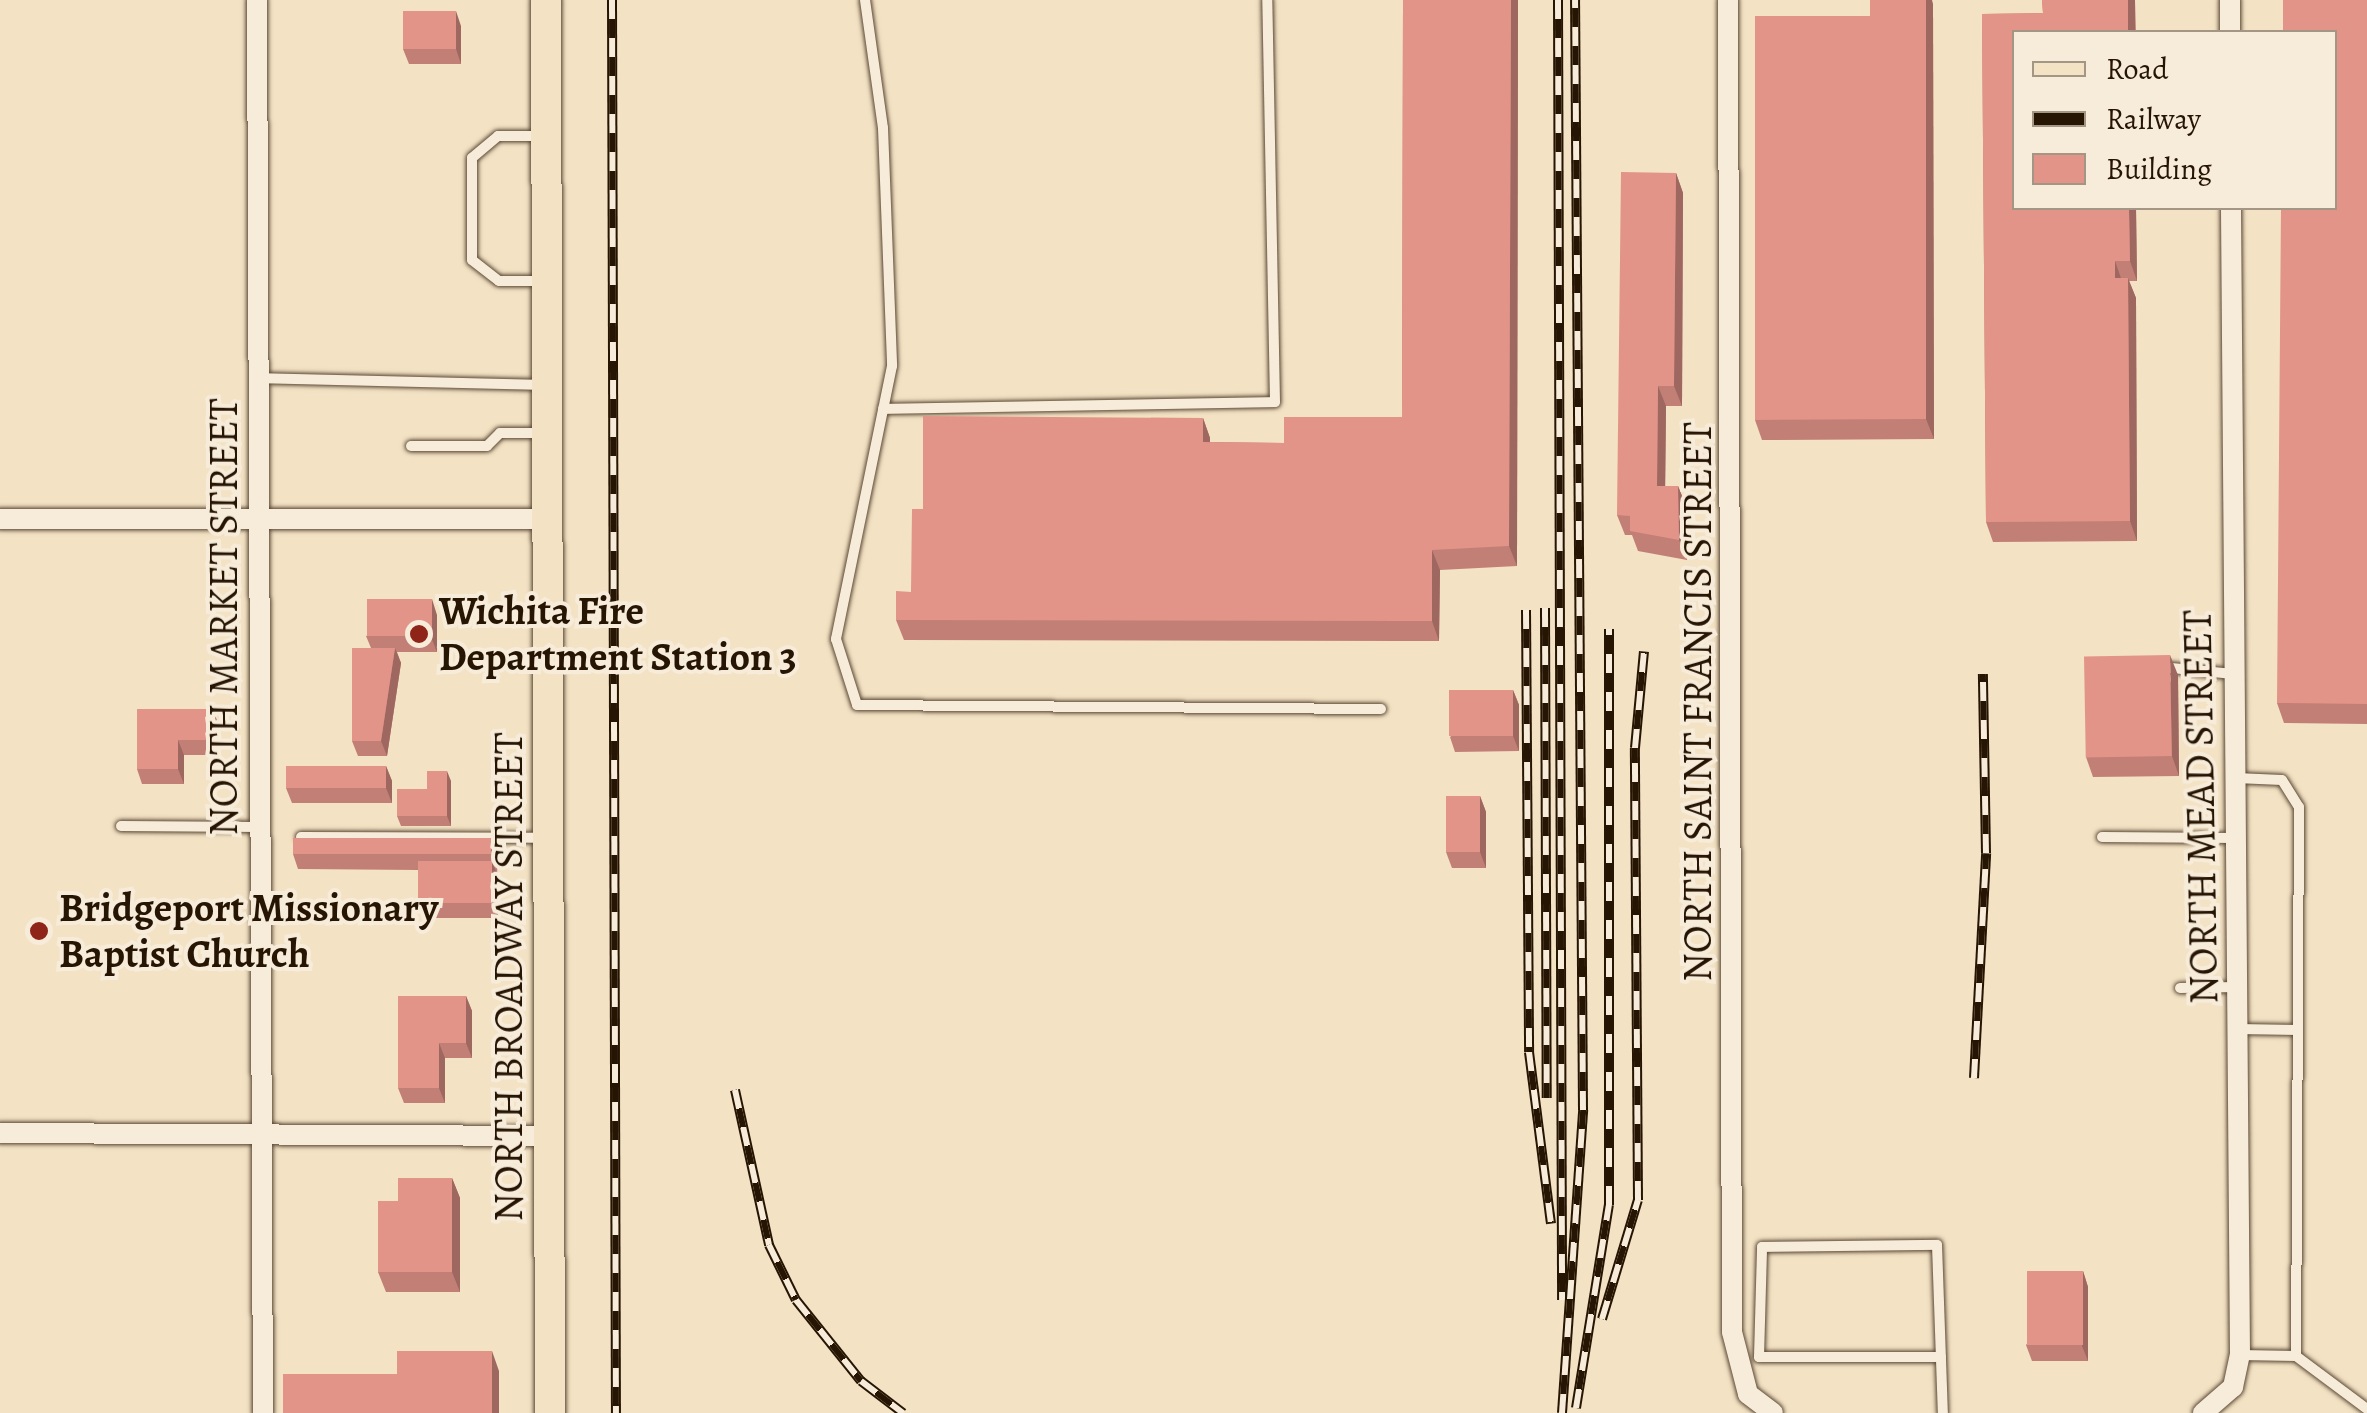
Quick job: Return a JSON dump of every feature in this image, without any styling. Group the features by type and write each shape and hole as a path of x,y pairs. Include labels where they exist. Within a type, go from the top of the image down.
{"main road":[{"name":"NORTH BROADWAY STREET","path":"546,0 550,1413"}],"street":[{"name":"NORTH MARKET STREET","path":"257,0 263,1413"},
{"name":"NORTH SAINT FRANCIS STREET","path":"1728,0 1732,1332 1735,1368 1752,1399 1773,1413"},
{"path":"2230,0 2230,30"},
{"name":"NORTH MEAD STREET","path":"2212,1407 2240,1355 2231,210"},
{"path":"0,518 548,518"},
{"path":"0,1133 550,1136"}],"lane":[{"path":"865,0 883,128 892,366 836,639 857,705 1380,709"},
{"path":"883,409 1275,402 1268,0"},
{"path":"546,136 498,136 472,158 472,260 499,281 547,281"},
{"path":"258,378 547,385"},
{"path":"411,446 487,446 500,432 548,433"},
{"path":"2134,666 2235,674"},
{"path":"2236,778 2282,780 2298,795 2296,1356"},
{"path":"122,826 261,827"},
{"path":"302,837 549,838"},
{"path":"2102,837 2236,838"},
{"path":"2180,988 2238,987"},
{"path":"2238,1030 2298,1030"},
{"path":"1941,1357 1760,1358 1762,1247 1937,1245 1941,1357 1943,1413"},
{"path":"2240,1355 2296,1356 2367,1409"}],"building":[{"path":"1403,0 1511,0 1509,546 1432,550 1432,621 896,620 896,591 911,592 912,509 923,509 923,416 1203,418 1203,442 1284,443 1284,417 1402,417"},
{"path":"1870,0 1926,0 1926,419 1755,420 1755,16 1870,16"},
{"path":"2042,0 2128,0 2128,30 2012,30 2012,210 2129,210 2130,261 2115,261 2115,278 2128,278 2130,521 1986,522 1982,14 2043,13"},
{"path":"2283,0 2367,0 2367,704 2277,703 2281,210 2337,210 2337,30 2283,30"},
{"path":"403,11 456,11 456,49 403,49"},
{"path":"1621,172 1676,173 1674,386 1658,386 1657,486 1678,486 1679,540 1630,531 1630,516 1617,515"},
{"path":"367,599 432,599 432,636 367,636"},
{"path":"352,648 395,648 381,741 352,741"},
{"path":"2170,655 2172,756 2086,757 2084,657"},
{"path":"1449,690 1513,690 1513,736 1449,736"},
{"path":"137,709 213,709 213,740 178,740 178,769 137,769"},
{"path":"286,766 386,766 386,788 286,788"},
{"path":"427,771 447,771 447,816 397,816 397,789 427,789"},
{"path":"1446,796 1480,796 1480,852 1446,852"},
{"path":"293,838 491,838 491,854 293,854"},
{"path":"418,861 492,861 492,903 418,903"},
{"path":"398,996 466,996 466,1043 439,1043 439,1088 398,1088"},
{"path":"398,1178 452,1178 452,1272 378,1272 378,1201 398,1201"},
{"path":"2027,1271 2083,1271 2083,1345 2027,1345"},
{"path":"397,1351 492,1351 492,1413 283,1413 283,1374 397,1374"}],"railway":[{"path":"612,0 616,1413"},
{"path":"1558,0 1562,1300"},
{"path":"1562,1413 1583,1110 1575,0"},
{"path":"1545,608 1547,1098"},
{"path":"1526,610 1529,1052 1551,1224"},
{"path":"1576,1408 1609,1205 1609,629"},
{"path":"1602,1319 1638,1200 1635,748 1644,651"},
{"path":"1974,1078 1986,853 1983,674"},
{"path":"735,1090 769,1245 796,1300 861,1381 903,1413"}],"place":[{"name":"Wichita Fire Department Station 3","path":"419,634"},
{"name":"Bridgeport Missionary Baptist Church","path":"39,931"}]}
